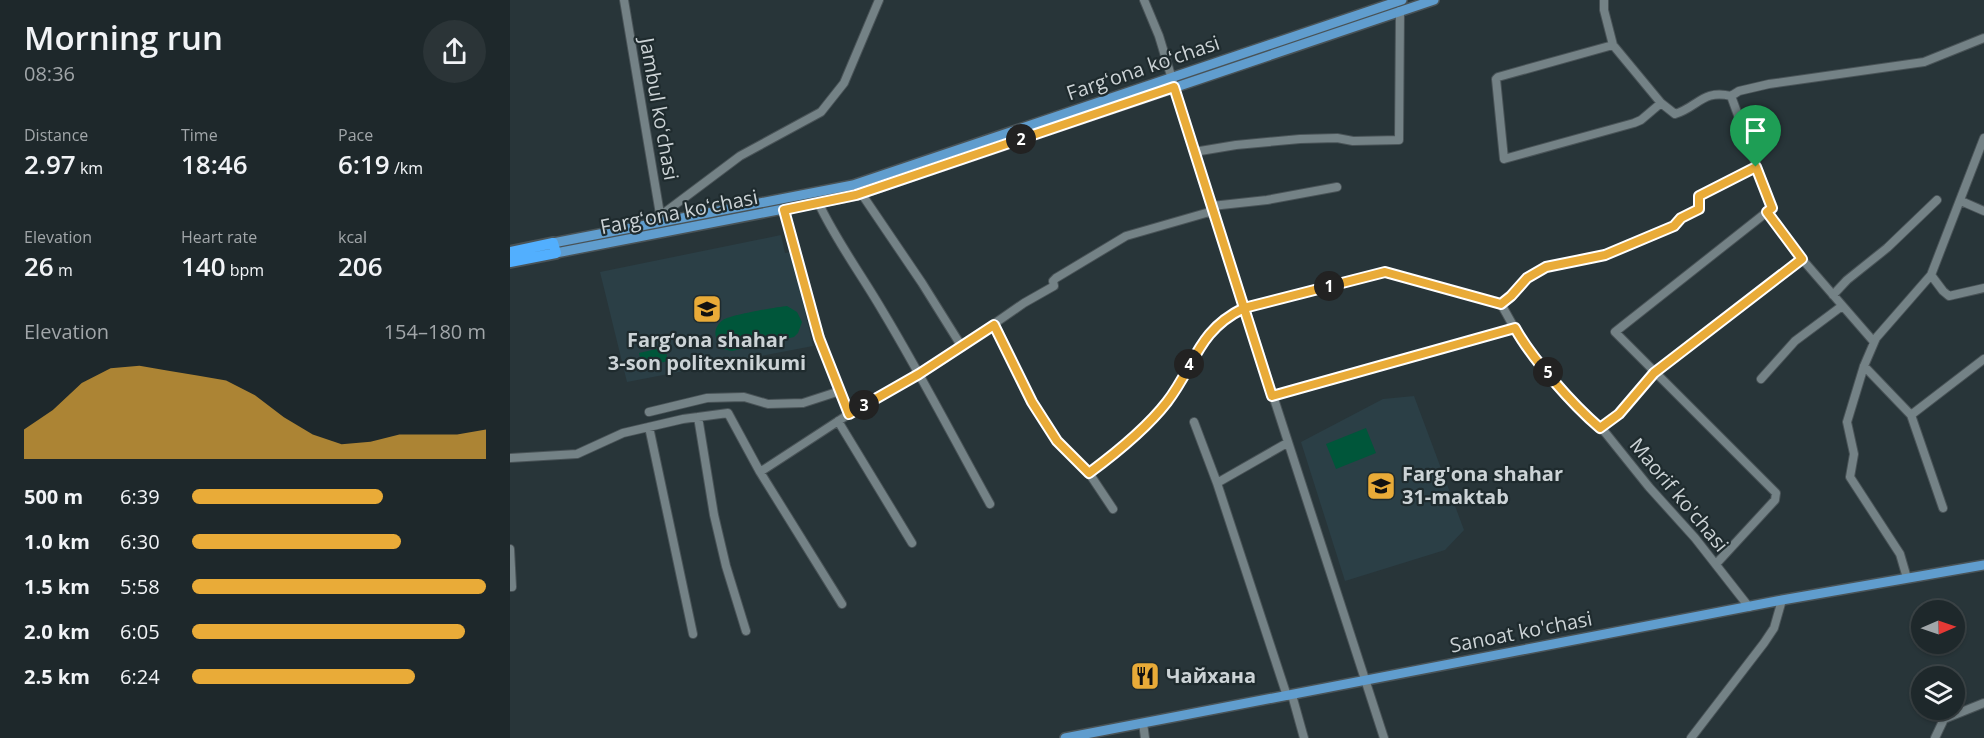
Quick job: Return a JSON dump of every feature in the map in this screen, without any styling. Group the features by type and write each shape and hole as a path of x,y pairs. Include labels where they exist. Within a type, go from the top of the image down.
{"highway":[{"name":"Fargʻona koʻchasi","path":"510,252 555,248"},
{"name":"Fargʻona koʻchasi","path":"510,262 555,248"}],"main road":[{"name":"Fargʻona koʻchasi","path":"555,248 819,204 861,194 1402,0"},
{"name":"Fargʻona koʻchasi","path":"555,248 661,220 853,185 1434,0"},
{"name":"Sanoat ko'chasi","path":"1065,738 1782,600 1984,564"}],"street":[{"name":"Jambul koʻchasi","path":"624,0 661,220"},
{"path":"661,220 740,156 821,112 844,83 879,0"},
{"path":"1144,0 1158,36 1287,443 1384,738"},
{"path":"1604,0 1604,10 1613,45 1661,103 1675,114 1709,95 1720,93 1731,96 1739,91 1769,84 1924,62 1984,38"},
{"path":"1194,152 1236,145 1300,139 1399,140 1400,11"},
{"path":"1613,45 1498,76 1496,79 1504,159 1634,123 1661,103"},
{"path":"1716,564 1775,500 1776,493 1615,332 1772,208 1731,96"},
{"path":"1907,578 1900,554 1850,477 1854,454 1847,422 1864,366 1874,342 1932,275 1984,138"},
{"path":"1089,473 1155,416 1173,393 1210,332 1222,321 1244,308 1385,272 1501,304 1527,278 1546,267 1605,255 1674,226 1681,218 1699,209 1699,196 1756,167"},
{"path":"760,472 849,414 962,347 1024,303 1054,286 1053,281 1056,278 1126,236 1212,208 1268,201 1337,187"},
{"path":"861,194 962,347"},
{"path":"1833,295 1937,200"},
{"path":"1961,201 1984,211"},
{"path":"819,204 834,236 882,309 990,504"},
{"path":"784,210 819,338 849,414"},
{"path":"1767,212 1802,259 1874,342"},
{"path":"1600,428 1619,414 1654,373 1802,259"},
{"path":"1932,275 1949,296 1984,288"},
{"name":"Maorif ko'chasi","path":"1501,304 1520,338 1551,376 1585,415 1600,428 1716,564 1749,607"},
{"path":"1761,379 1795,341 1842,306"},
{"path":"994,325 1032,402 1057,441 1089,473 1113,509"},
{"path":"1272,396 1515,328"},
{"path":"1911,415 1984,359"},
{"path":"1864,366 1911,415 1943,508"},
{"path":"649,412 706,398 744,397 768,404 803,403 840,391"},
{"path":"510,458 577,454 623,433 728,413 760,472 842,604"},
{"path":"698,417 726,566 746,631"},
{"path":"838,421 912,543"},
{"path":"1194,422 1304,738"},
{"path":"649,427 693,634"},
{"path":"1217,483 1287,443"},
{"path":"510,549 512,586 510,586"},
{"path":"1692,738 1764,643 1773,628 1782,600"},
{"path":"1935,738 1944,719 1984,702"},
{"path":"1143,723 1145,738"}],"shaded area":[{"name":"Farg‘ona shahar 3-son politexnikumi","path":"781,235 785,253 791,252 813,346 627,382 600,272"},
{"name":"Farg'ona shahar 31-maktab","path":"1414,396 1464,530 1445,550 1345,581 1301,442 1383,399"}],"green space":[{"path":"787,306 797,312 802,322 794,337 732,351 719,345 715,335 723,320"},
{"path":"665,347 668,361 642,367 639,353"},
{"path":"1366,428 1376,453 1336,469 1326,444"}],"place":[{"name":"Farg‘ona shahar 3-son politexnikumi","path":"707,309"},
{"name":"Farg'ona shahar 31-maktab","path":"1381,486"},
{"name":"Чайхана","path":"1145,676"}],"route":[{"path":"1756,167 1699,196 1699,209 1681,218 1674,226 1605,255 1546,267 1527,278 1501,304 1476,296 1447,291 1385,272 1244,308 1174,87 856,195 784,210 819,338 849,414 919,374 994,325 1032,402 1057,441 1089,473 1155,416 1173,393 1210,332 1228,316 1244,308 1272,396 1515,328 1520,338 1551,376 1585,415 1600,428 1619,414 1654,373 1802,259 1767,212 1772,208 1756,167"}]}
